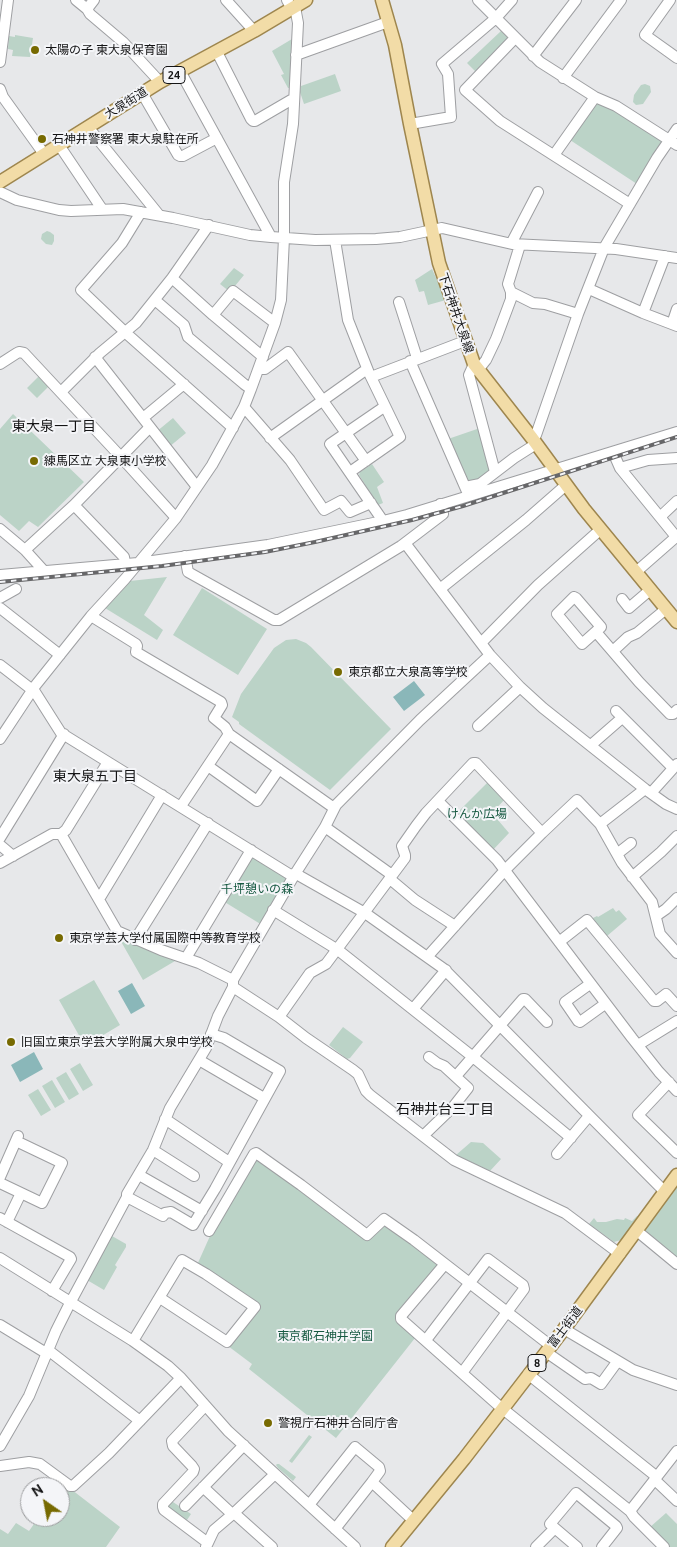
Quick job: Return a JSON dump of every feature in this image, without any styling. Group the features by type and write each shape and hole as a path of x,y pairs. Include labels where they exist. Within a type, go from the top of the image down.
{"main road":[{"name":"大泉街道","path":"0,182 160,82 254,31 292,5 306,0"},
{"name":"下石神井大泉線","path":"382,0 396,45 410,124 439,263 465,341 476,367 601,529 677,622"},
{"name":"富士街道","path":"392,1547 464,1459 564,1330 677,1175"}],"street":[{"path":"0,62 8,0"},
{"path":"76,0 123,42 160,82"},
{"path":"87,9 94,0"},
{"path":"226,0 254,31"},
{"path":"478,0 540,62 563,78 595,97 616,106 673,142"},
{"path":"410,124 451,116 448,74 442,64 496,18 512,0"},
{"path":"533,56 576,0"},
{"path":"563,78 621,0"},
{"path":"670,0 645,35 677,58"},
{"path":"0,739 32,690 60,654 176,518 197,487 244,407 275,323 281,300 284,182 293,124 298,23 292,5"},
{"path":"296,55 388,22"},
{"path":"515,38 465,90 500,121 630,204"},
{"path":"217,52 251,120 255,121 294,100"},
{"path":"180,71 272,237"},
{"path":"0,89 3,97 44,154"},
{"path":"142,93 180,156 217,138"},
{"path":"554,155 595,97"},
{"path":"88,127 159,215"},
{"path":"0,576 138,563 268,545 406,515 440,504 480,484 534,441 578,314 604,248 630,204 673,142 677,129"},
{"path":"59,146 102,209"},
{"path":"0,192 17,200 59,210 123,209 209,225 250,235 336,240 382,239 442,228 516,245 604,248 677,258"},
{"path":"495,472 469,375 486,360 496,339 511,299 508,284 516,245 513,240 538,192"},
{"path":"141,212 122,243 81,290 125,332 233,428"},
{"path":"61,392 95,357 136,323 172,278 209,225"},
{"path":"336,240 348,320 369,373 400,438 350,472"},
{"path":"643,313 665,256"},
{"path":"172,278 263,357"},
{"path":"589,289 674,325 677,309"},
{"path":"213,315 233,292 275,323"},
{"path":"511,292 533,303 545,304 578,314"},
{"path":"155,300 184,325 188,338 251,389"},
{"path":"399,302 414,360 467,491"},
{"path":"270,438 322,400 369,373 414,360 465,341"},
{"path":"0,364 17,353 22,352 176,518"},
{"path":"259,369 265,368 288,352 366,461"},
{"path":"95,357 197,487"},
{"path":"25,550 74,505 120,456 146,423 184,384"},
{"path":"383,521 330,444 384,406"},
{"path":"244,407 298,470 324,510 341,501 350,512 371,503"},
{"path":"467,491 555,470 677,432"},
{"path":"612,452 620,468 677,538 636,572"},
{"path":"620,468 648,460 677,458"},
{"path":"440,589 508,535 566,484"},
{"path":"660,517 677,501"},
{"path":"185,556 188,572 277,620 405,543 443,514 440,504"},
{"path":"74,505 124,557 125,563"},
{"path":"0,529 25,550 44,571"},
{"path":"481,643 538,585 601,529"},
{"path":"405,543 490,655 520,686 543,708 648,791 666,804 677,809"},
{"path":"0,598 16,589"},
{"path":"622,599 629,608 650,590"},
{"path":"575,597 600,625 596,632 582,644 557,614 575,597"},
{"path":"0,608 60,654"},
{"path":"613,652 628,637 637,633 666,608"},
{"path":"91,616 136,644 136,652 221,702 222,705 214,718 225,727 229,734 334,808"},
{"path":"596,632 639,682 670,714 677,710"},
{"path":"0,1446 29,1396 56,1331 127,1194 153,1150 165,1119 206,1048 233,984 273,910 325,827 334,808 420,720 490,655"},
{"path":"0,665 36,694 61,733 289,874 298,875 365,913 446,970 665,1192"},
{"path":"478,726 520,686"},
{"path":"591,745 619,714 675,765 648,791 600,824"},
{"path":"0,838 64,734"},
{"path":"181,806 229,734"},
{"path":"0,863 52,834 62,834 108,762"},
{"path":"279,1017 310,973 324,966 338,950 406,857 403,844 425,814 474,762 542,833"},
{"path":"208,766 257,801 279,769"},
{"path":"98,898 162,795"},
{"path":"428,956 505,870 575,800 579,801 600,824 632,877 652,902 660,934 677,953"},
{"path":"438,801 497,860 605,1004 677,1091"},
{"path":"135,940 208,823"},
{"path":"325,827 391,877 416,900 455,926"},
{"path":"62,834 117,931 135,940 199,963 233,984 358,1074 366,1091 454,1160 469,1169 565,1213 620,1254"},
{"path":"632,877 677,836"},
{"path":"617,854 631,843"},
{"path":"0,845 12,856"},
{"path":"186,958 251,850"},
{"path":"656,916 677,898"},
{"path":"273,910 338,950 571,1138"},
{"path":"559,942 587,920 654,1001 657,1001 666,994 677,1006"},
{"path":"413,1009 446,970"},
{"path":"590,984 564,1002 578,1021 580,1022 605,1004"},
{"path":"456,1076 524,999 547,1022"},
{"path":"638,1046 677,1022"},
{"path":"127,1197 163,1216 165,1213 171,1212 193,1225 280,1071 224,1038 211,1034"},
{"path":"423,1136 453,1107 468,1088 444,1066 438,1064 429,1056"},
{"path":"199,1060 264,1098"},
{"path":"669,1082 638,1115 677,1153"},
{"path":"557,1154 589,1116"},
{"path":"165,1119 229,1162"},
{"path":"0,1177 17,1138 62,1164 42,1203 0,1183"},
{"path":"153,1150 194,1176"},
{"path":"209,1231 256,1153 367,1235 384,1219 508,1312 548,1349 585,1379 591,1378 600,1384 618,1362"},
{"path":"139,1175 202,1211"},
{"path":"21,1193 3,1220 70,1257 71,1260 52,1291"},
{"path":"637,1231 677,1264"},
{"path":"0,1258 132,1341 168,1366 244,1445 354,1547"},
{"path":"426,1340 488,1259 523,1285 524,1288 508,1312 462,1373"},
{"path":"132,1341 182,1260 213,1278 255,1307 227,1342 160,1298"},
{"path":"445,1264 400,1317 502,1409 630,1511 652,1543 664,1547"},
{"path":"0,1325 47,1352 140,1421"},
{"path":"564,1330 633,1370 677,1385"},
{"path":"528,1374 656,1478 677,1501"},
{"path":"0,1466 30,1462 40,1464 70,1486 73,1486 181,1378"},
{"path":"205,1406 172,1441 173,1446 194,1469 164,1504 164,1510 207,1545 214,1530 275,1474"},
{"path":"186,1506 244,1445"},
{"path":"309,1505 355,1446 380,1469 335,1530"},
{"path":"630,1511 677,1451"},
{"path":"372,1482 414,1521"},
{"path":"203,1487 272,1547"},
{"path":"578,1547 554,1529 550,1523 574,1493 597,1509 617,1527 602,1547"},
{"path":"597,1509 609,1494"},
{"path":"536,1547 554,1529"}],"green space":[{"path":"501,31 509,39 477,73 467,63"},
{"path":"15,35 33,38 30,57 12,56 13,50 8,49 9,36 15,37"},
{"path":"292,39 290,88 288,88 281,75 284,74 272,51"},
{"path":"335,74 341,91 304,104 300,92 301,86"},
{"path":"641,85 650,86 651,92 643,104 636,105 633,102 634,95"},
{"path":"597,100 662,138 663,142 637,184 567,138"},
{"path":"47,231 54,235 52,245 46,244 41,239 42,234"},
{"path":"234,268 244,275 230,292 220,284"},
{"path":"432,269 446,300 428,305 424,291 419,292 415,280"},
{"path":"39,376 48,387 37,398 27,388"},
{"name":"練馬区立 大泉東小学校","path":"13,414 84,482 38,527 29,521 19,531 0,515 0,429"},
{"path":"173,418 186,433 169,447 156,432"},
{"path":"480,428 491,471 479,481 469,484 448,439"},
{"path":"372,464 384,482 377,487 383,503 378,505 359,475 360,472"},
{"path":"167,577 144,615 163,630 157,640 105,608 130,581"},
{"path":"202,588 267,629 238,675 173,635"},
{"path":"296,639 311,647 391,729 330,790 232,717 241,694 274,648 286,640"},
{"name":"けんか広場","path":"489,781 506,798 492,813 509,833 492,851 456,814"},
{"name":"千坪憩いの森","path":"251,855 290,877 262,925 223,901"},
{"path":"613,908 616,912 619,910 627,919 607,936 593,922 593,918"},
{"path":"119,938 175,961 143,980"},
{"path":"94,980 120,1025 85,1046 59,1000"},
{"path":"343,1027 363,1042 347,1059 329,1045"},
{"path":"80,1063 93,1085 83,1091 70,1069"},
{"path":"66,1072 79,1094 69,1100 56,1078"},
{"path":"52,1080 65,1102 55,1108 42,1086"},
{"path":"38,1089 51,1110 41,1116 28,1095"},
{"path":"471,1142 483,1143 501,1159 490,1171 456,1155"},
{"name":"東京都石神井学園","path":"258,1159 314,1198 368,1241 383,1223 441,1265 395,1320 415,1338 336,1438 249,1369 252,1364 228,1346 260,1305 197,1265 210,1236 254,1160"},
{"path":"677,1185 677,1260 643,1232"},
{"path":"637,1216 621,1240 614,1242 589,1224 594,1218 597,1222 617,1219 624,1220 625,1218 632,1221"},
{"path":"112,1236 126,1244 126,1247 115,1265 117,1267 104,1290 87,1280"},
{"path":"309,1435 312,1437 292,1463 289,1461"},
{"path":"277,1464 296,1477 293,1481 278,1468"},
{"path":"70,1488 120,1527 106,1547 0,1547 0,1529 8,1534 16,1523 29,1531 32,1527 70,1527"},
{"path":"170,1500 191,1514 185,1523 166,1509"},
{"path":"666,1513 677,1524 677,1547 668,1547 649,1528"}],"water":[{"path":"414,681 425,695 404,711 393,697"},
{"path":"132,983 145,1006 131,1014 118,991"},
{"path":"34,1052 43,1069 20,1082 11,1065"}],"railway":[{"path":"0,582 162,566 265,552 315,542 412,520 463,506 677,437"}],"place":[{"name":"太陽の子 東大泉保育園","path":"35,50"},
{"name":"石神井警察署 東大泉駐在所","path":"42,139"},
{"name":"練馬区立 大泉東小学校","path":"34,461"},
{"name":"東京都立大泉高等学校","path":"338,672"},
{"name":"東京学芸大学付属国際中等教育学校","path":"59,938"},
{"name":"旧国立東京学芸大学附属大泉中学校","path":"11,1042"},
{"name":"警視庁石神井合同庁舎","path":"268,1423"}],"district":[{"name":"東大泉一丁目","path":"54,426"},
{"name":"東大泉五丁目","path":"95,776"},
{"name":"石神井台三丁目","path":"445,1109"}]}
